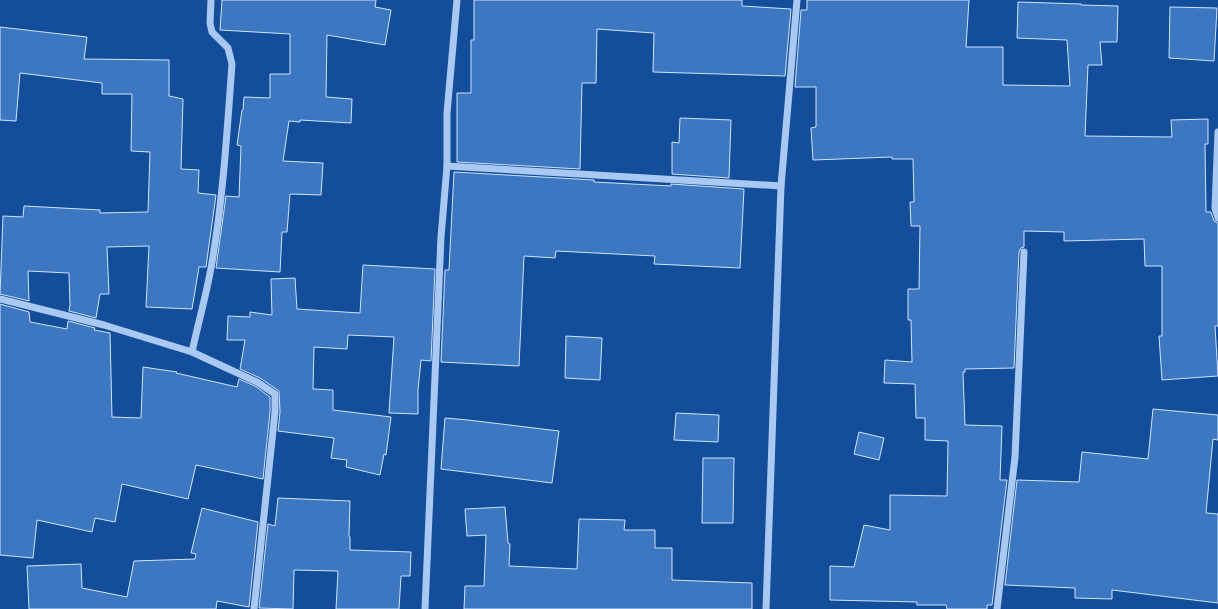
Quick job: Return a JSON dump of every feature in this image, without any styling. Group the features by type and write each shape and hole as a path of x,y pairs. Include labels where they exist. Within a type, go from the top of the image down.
{"street":[{"path":"192,352 211,268 220,206 232,64 228,48 212,32 210,23 211,0"},
{"path":"425,609 441,238 447,166 447,113 457,0"},
{"path":"766,609 781,186 797,0"},
{"path":"1218,132 1215,208 1218,218"},
{"path":"447,166 781,186"},
{"path":"997,609 1015,457 1024,252"},
{"path":"0,299 104,325 192,352 257,382 275,394 275,412 254,609"}],"building":[{"path":"222,0 376,0 375,7 391,10 385,45 327,35 326,97 352,99 351,123 300,120 300,122 289,121 283,161 323,163 321,195 290,194 287,232 282,232 280,272 216,268 226,196 239,197 241,146 237,145 244,97 270,98 270,74 290,74 290,34 220,30"},
{"path":"474,0 742,0 742,6 791,9 785,76 653,72 654,33 597,29 596,83 582,83 580,169 457,162 457,93 471,93 471,40 474,40"},
{"path":"807,0 969,0 966,47 1003,47 1003,85 1070,86 1067,40 1017,38 1018,2 1118,6 1117,42 1100,42 1102,65 1088,65 1085,136 1172,137 1171,120 1208,119 1208,144 1205,144 1206,212 1211,212 1214,221 1218,223 1218,326 1215,326 1218,376 1162,380 1159,336 1162,336 1162,266 1145,266 1144,239 1064,241 1064,232 1024,231 1024,247 1021,248 1019,252 1014,368 965,369 965,372 963,372 965,425 1002,426 1000,480 1007,480 992,605 987,605 987,609 947,609 946,605 917,605 917,602 830,600 830,566 854,567 864,525 890,530 890,495 947,496 948,441 925,440 925,418 916,418 915,384 884,383 885,360 912,362 911,320 908,320 908,289 919,289 920,226 911,226 910,202 914,202 913,159 892,159 892,157 813,160 811,128 816,127 816,87 795,87 801,10 807,10"},
{"path":"1170,7 1217,8 1214,61 1169,58"},
{"path":"0,27 87,37 84,59 169,60 169,96 183,99 181,169 199,170 198,193 216,195 206,267 199,267 192,309 146,307 149,246 107,247 109,294 100,294 96,318 69,311 69,273 28,271 29,301 0,294 3,216 23,217 24,206 100,210 100,213 148,212 150,152 131,151 132,94 102,94 102,83 20,73 16,121 0,120"},
{"path":"680,118 731,120 729,178 672,174 672,142 679,143"},
{"path":"454,172 594,180 594,182 671,186 671,184 744,189 740,268 654,264 655,256 556,251 555,258 524,256 519,366 441,362 445,270 449,270"},
{"path":"363,265 435,269 431,361 421,360 418,390 418,414 389,413 394,337 348,335 347,349 314,347 313,389 333,390 333,410 391,417 386,455 384,454 380,475 346,467 347,460 331,458 334,438 278,431 280,412 279,391 260,378 240,369 245,340 227,340 228,316 250,317 250,312 272,315 271,279 295,278 297,309 360,313"},
{"path":"0,304 29,312 30,322 67,329 68,321 95,328 94,330 110,333 112,417 141,418 143,367 177,372 176,373 237,387 239,379 255,386 270,397 270,412 263,479 196,465 188,499 122,484 115,522 95,518 92,532 37,520 33,558 0,555"},
{"path":"566,336 602,338 600,380 565,378"},
{"path":"1153,409 1218,415 1218,440 1213,439 1206,513 1218,514 1218,603 1112,590 1112,599 1075,598 1075,588 1005,585 1017,480 1079,482 1082,452 1148,459"},
{"path":"676,413 719,415 718,442 674,440"},
{"path":"445,418 559,431 552,483 441,469"},
{"path":"859,432 884,438 879,460 854,454"},
{"path":"703,458 734,458 733,523 702,523"},
{"path":"278,498 350,501 350,550 411,552 410,576 401,576 399,609 336,609 338,571 294,570 293,609 259,608 268,524 275,526"},
{"path":"505,507 508,543 510,544 509,566 577,569 579,519 625,520 624,530 655,530 655,548 672,548 672,580 752,583 752,609 464,609 465,586 484,586 486,535 467,536 465,509"},
{"path":"202,508 258,522 249,607 217,601 216,609 29,609 27,566 81,564 82,588 127,597 134,561 195,559 196,554 191,553"}]}
